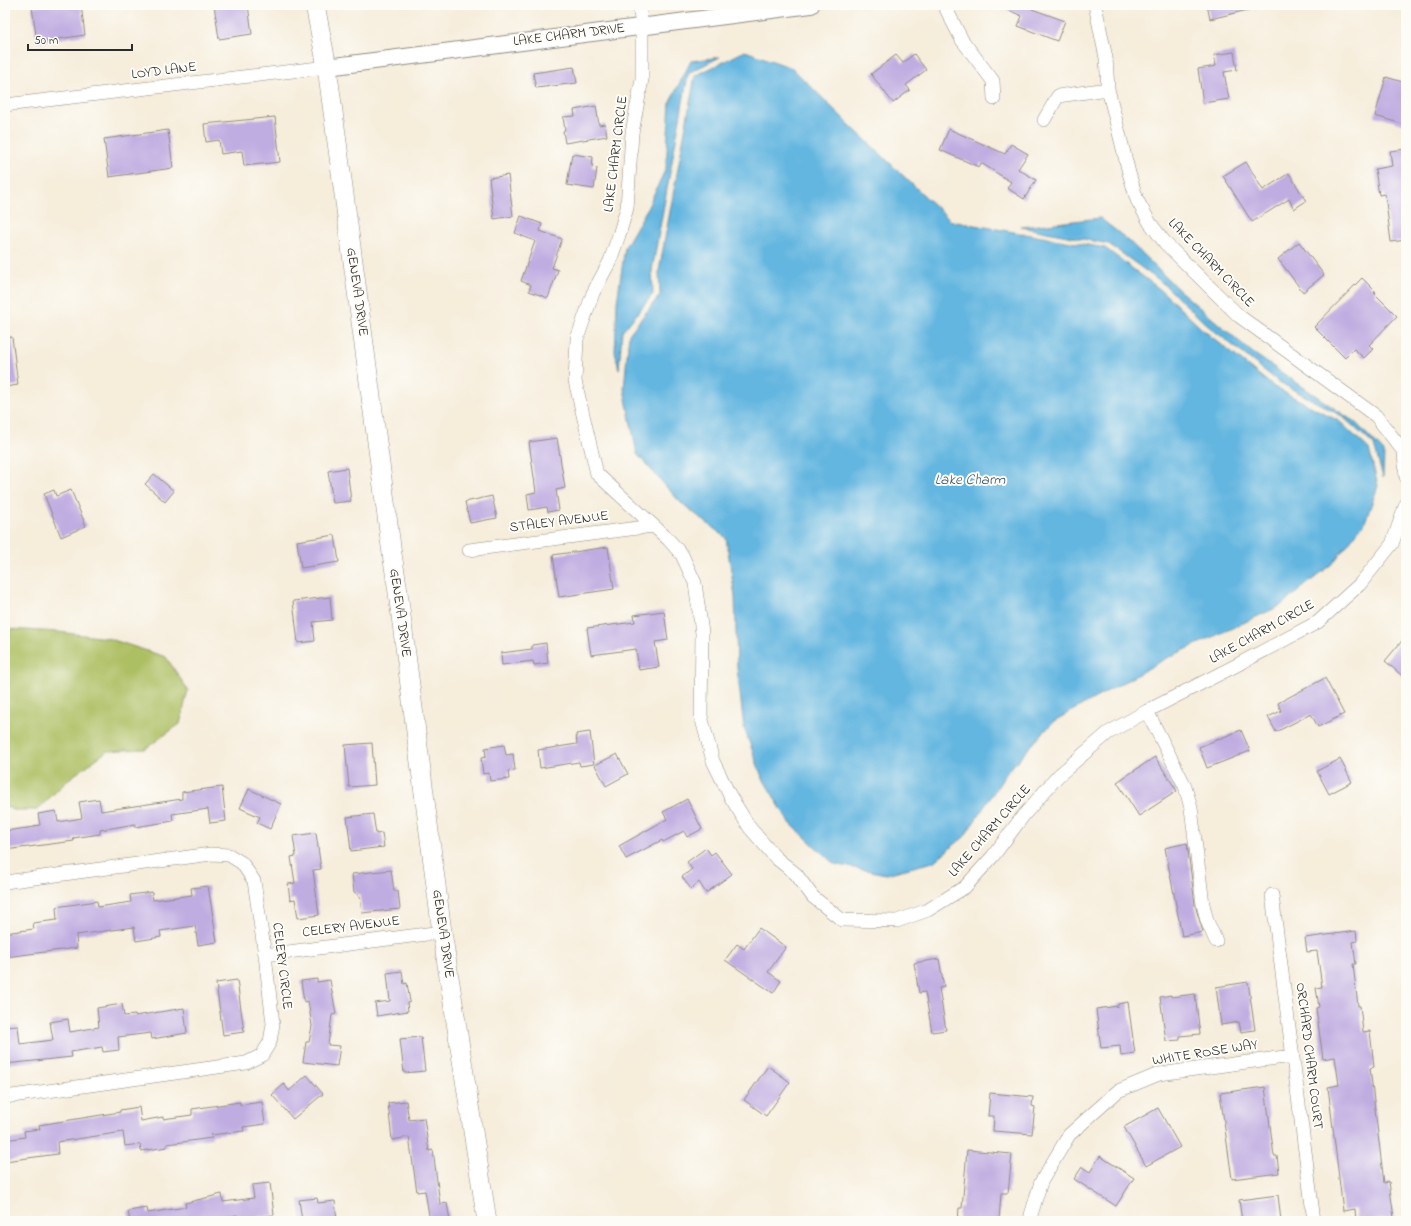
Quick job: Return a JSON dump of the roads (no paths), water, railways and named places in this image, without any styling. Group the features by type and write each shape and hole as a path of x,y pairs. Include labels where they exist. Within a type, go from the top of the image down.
{"main road":[{"name":"GENEVA DRIVE","path":"315,5 327,67 442,932 487,1221"}],"street":[{"name":"LAKE CHARM CIRCLE","path":"639,5 642,26 642,79 632,133 627,208 610,261 593,293 577,339 575,381 597,474 668,539 682,555 695,583 702,633 701,716 713,761 730,796 750,828 776,858 796,874 813,897 842,920 897,921 928,910 965,887 993,856 1023,816 1058,776 1108,733 1147,711 1318,622 1360,584 1392,544 1406,504"},
{"name":"LAKE CHARM DRIVE","path":"327,67 811,5"},
{"path":"944,5 962,40 993,81 994,99"},
{"name":"LAKE CHARM CIRCLE","path":"1095,5 1106,58 1108,89 1129,173 1137,200 1150,223 1166,244 1239,316 1376,416 1404,452 1406,477"},
{"name":"LOYD LANE","path":"5,105 327,67"},
{"path":"1044,120 1058,96 1108,89"},
{"name":"STALEY AVENUE","path":"469,550 653,526"},
{"path":"1147,711 1186,786 1191,808 1203,904 1207,921 1216,941"},
{"name":"CELERY CIRCLE","path":"5,882 211,854 229,855 242,863 254,881 273,1024 270,1042 262,1055 246,1063 5,1097"},
{"name":"ORCHARD CHARM COURT","path":"1272,895 1314,1221"},
{"name":"CELERY AVENUE","path":"265,955 442,932"},
{"name":"WHITE ROSE WAY","path":"1030,1221 1041,1182 1069,1135 1118,1091 1159,1074 1292,1056"}],"water":[{"name":"Lake Charm","path":"745,51 792,68 951,221 1105,248 1161,290 1202,329 1274,387 1339,421 1369,449 1378,486 1365,522 1333,563 1280,606 1165,659 1054,721 1008,771 964,837 933,862 886,874 834,864 789,822 762,777 744,728 737,668 735,596 726,538 680,502 637,454 624,389 629,334 660,295 659,271 695,76"},
{"path":"720,57 692,71 688,75 652,270 653,294 622,332 619,369 615,352 617,302 625,247 647,209 666,168 670,102 691,61"},
{"path":"1100,218 1129,241 1180,291 1253,353 1356,423 1384,452 1383,478 1374,445 1342,416 1279,382 1207,325 1165,285 1109,244 1021,227"}]}
